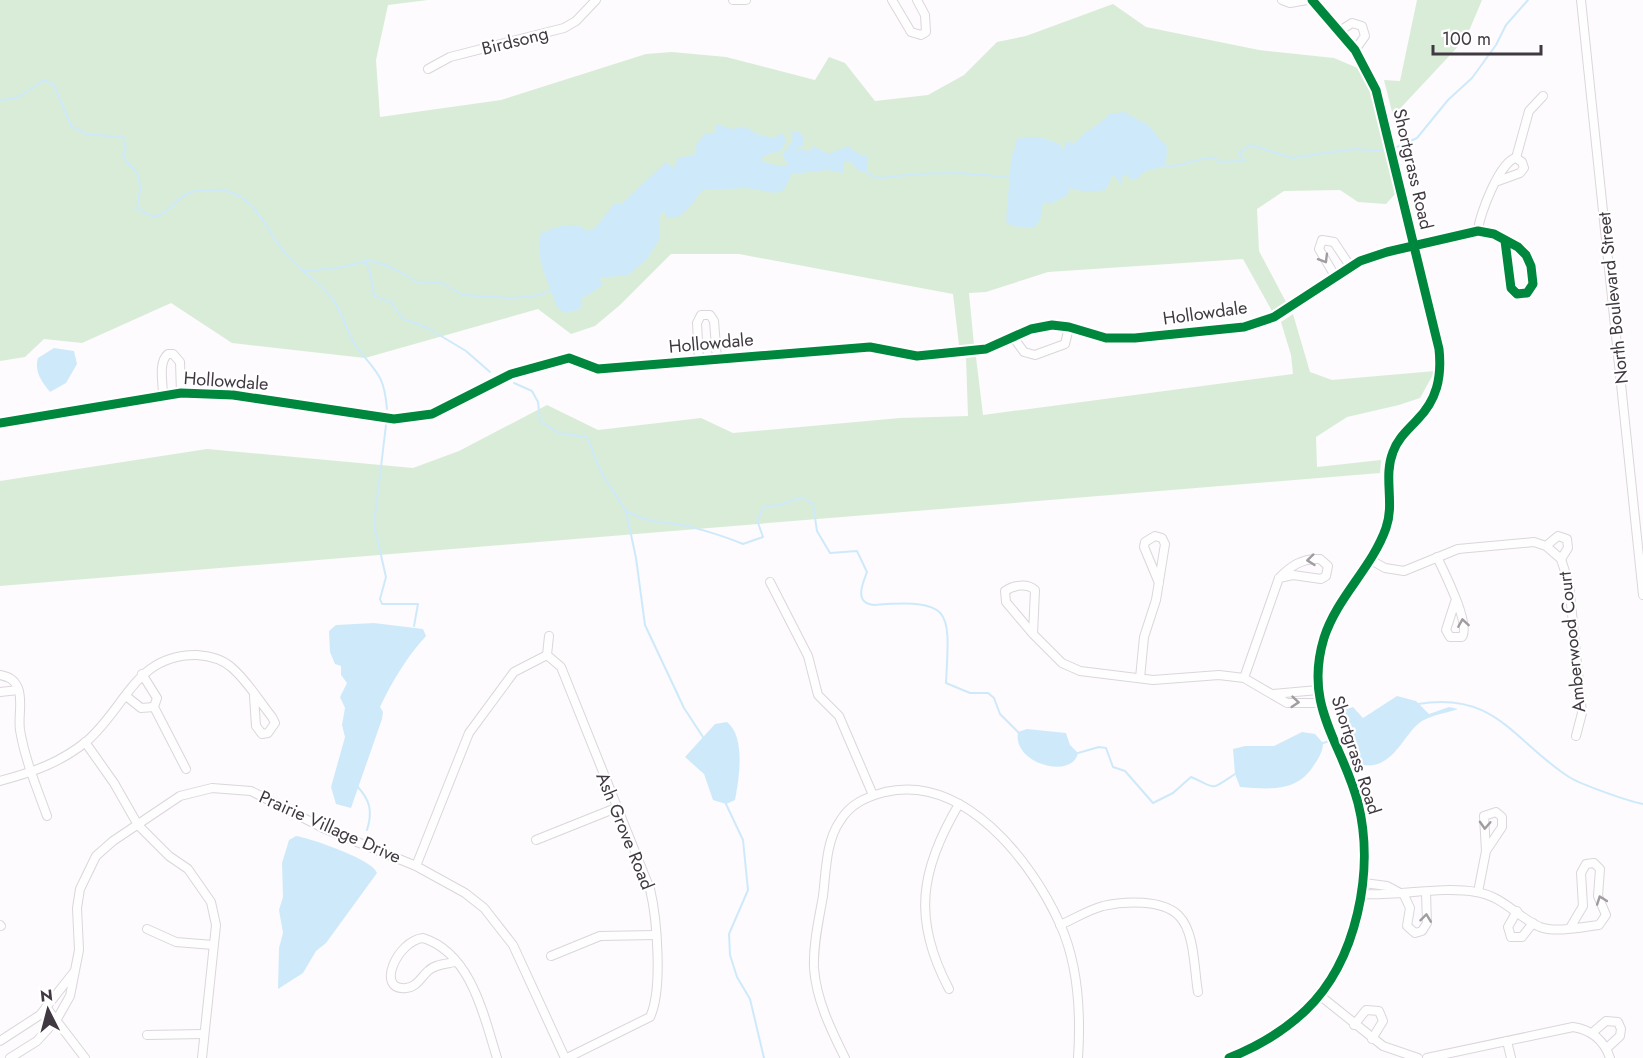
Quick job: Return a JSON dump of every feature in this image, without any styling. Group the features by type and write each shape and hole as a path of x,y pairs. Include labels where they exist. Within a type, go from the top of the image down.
{"street":[{"name":"Birdsong","path":"428,69 450,57 564,28 576,21 596,0"},
{"path":"733,0 746,0"},
{"path":"892,0 911,32 921,35 926,32 925,15 917,0"},
{"path":"1282,0 1290,3 1307,0"},
{"name":"Shortgrass Road","path":"1229,1058 1255,1047 1306,1010 1334,971 1362,894 1364,843 1357,802 1327,729 1320,703 1318,690 1320,654 1330,622 1381,540 1390,516 1389,476 1392,453 1397,442 1432,400 1440,377 1439,349 1382,107 1370,74 1356,50 1312,0"},
{"name":"North Boulevard Street","path":"1581,0 1643,596"},
{"path":"1338,32 1352,23 1362,26 1365,36 1356,50"},
{"path":"1516,158 1529,111 1542,96"},
{"path":"1498,181 1523,171 1522,162 1516,158"},
{"path":"1505,241 1511,288 1517,294 1527,293 1533,284 1529,261 1518,247 1494,234 1478,231 1483,205 1508,161 1516,158"},
{"name":"Hollowdale","path":"0,423 181,393 233,395 394,419 417,418 432,414 511,374 569,358 598,369 870,347 917,356 986,349 1041,327 1069,327 1106,338 1135,338 1244,327 1274,317 1350,266 1373,256 1478,231"},
{"path":"1335,276 1319,249 1322,240 1334,242 1350,266"},
{"path":"699,361 697,324 701,315 710,315 714,321 717,359"},
{"path":"1013,337 1024,352 1035,355 1065,344 1069,327"},
{"path":"163,395 162,365 168,354 173,354 180,362 181,393"},
{"path":"1140,678 1144,637 1156,600 1159,583 1165,544 1162,538 1155,536 1144,542 1144,547 1159,583"},
{"path":"1369,559 1385,568 1404,571 1437,557 1474,546 1522,542 1546,546 1558,536 1567,539 1568,548 1561,559"},
{"name":"Amberwood Court","path":"1546,546 1561,559 1569,584 1582,713 1576,736"},
{"path":"1437,557 1455,602"},
{"path":"1244,678 1279,578 1288,568 1303,561 1323,560 1328,566 1326,576 1321,579 1293,575 1279,578"},
{"path":"770,582 808,656 818,695 839,716 873,795"},
{"path":"1033,634 1035,590 1028,585 1010,588 1005,591 1006,602 1033,634 1062,663 1080,672 1167,680 1219,675 1244,678 1287,703 1320,703"},
{"path":"416,866 470,734 514,672 547,655 549,636"},
{"name":"Ash Grove Road","path":"547,655 561,667 650,889 656,935 657,996 650,1017 566,1058"},
{"path":"0,780 48,767 85,742 102,727 142,674 170,657 203,656 220,660 232,668 254,696"},
{"path":"142,674 157,698 154,707 186,770"},
{"path":"0,675 11,678 18,690 20,729 31,772 47,816"},
{"path":"0,692 18,690"},
{"path":"1272,694 1318,690"},
{"path":"126,696 141,708 154,707"},
{"path":"85,742 114,783 138,825 201,885 211,902 216,925 202,1034 202,1058"},
{"name":"Prairie Village Drive","path":"10,1058 37,1041 57,1019 70,996 81,937 77,908 80,889 96,856 159,808 194,791 212,788 251,792 323,828 416,866 465,893 501,928 513,945 566,1058"},
{"path":"845,1058 824,1009 817,986 815,946 832,835 849,809 873,795 906,789 923,789 959,804 999,834 1035,878 1060,925 1071,959 1080,1013 1078,1058"},
{"path":"949,988 935,962 930,944 925,892 933,852 959,804"},
{"path":"536,840 616,808"},
{"path":"1478,892 1486,851 1484,816 1496,812 1502,817 1502,826 1486,851"},
{"path":"1362,894 1386,896 1401,893 1478,892 1497,898 1533,923 1548,929 1570,928 1599,926 1605,919 1598,890 1600,869 1594,863 1586,864 1581,870 1583,906 1570,928"},
{"path":"1364,883 1387,886 1401,893 1410,908 1407,926 1415,933 1422,931 1427,923 1426,893"},
{"path":"1060,925 1101,906 1146,903 1161,906 1179,915 1186,927 1198,992"},
{"path":"1517,911 1508,927 1511,937 1522,937 1533,923"},
{"path":"147,929 176,942 213,945"},
{"path":"551,956 600,936 656,935"},
{"path":"455,962 429,969 415,985 408,988 398,987 393,983 390,975 394,960 407,943 423,938 438,945 455,962 468,978 479,1000 497,1058"},
{"name":"Prairie Village Drive","path":"0,1041 21,1029 46,1007 75,971"},
{"path":"1318,994 1372,1039 1394,1052 1418,1058"},
{"path":"46,1007 86,1058"},
{"path":"1354,1025 1366,1010 1379,1011 1383,1021 1372,1039"},
{"path":"1592,1033 1606,1021 1618,1022 1621,1029 1620,1036 1606,1048"},
{"path":"1427,1058 1566,1028 1580,1028 1592,1033 1606,1048 1610,1058"},
{"path":"147,1035 202,1034"},
{"path":"1507,1041 1511,1058"}],"green space":[{"path":"0,0 428,0 388,5 376,60 380,117 501,100 646,54 672,52 726,57 815,80 829,57 845,63 875,101 928,95 964,75 997,42 1026,36 1113,4 1146,27 1259,50 1334,58 1360,69 1371,93 1396,193 1386,204 1358,202 1340,190 1284,191 1257,209 1259,251 1286,302 1272,311 1243,259 1048,272 986,292 969,293 974,345 959,345 953,294 739,254 671,254 620,305 595,326 571,334 538,309 365,358 232,343 171,303 82,343 44,339 25,357 0,361"},
{"path":"1417,0 1482,0 1466,38 1393,116 1384,80 1400,81"},
{"path":"1293,314 1310,372 1332,380 1435,371 1420,398 1347,417 1316,437 1317,467 1381,460 1380,473 0,586 0,481 207,449 413,468 459,451 547,405 598,430 701,418 733,433 900,418 968,416 966,358 976,357 983,415 1293,374 1291,355 1281,322"}],"water":[{"path":"1124,112 1148,125 1167,147 1166,166 1146,171 1136,179 1130,179 1127,174 1122,177 1122,187 1113,174 1106,190 1086,192 1069,188 1068,195 1050,204 1045,202 1041,208 1042,216 1034,228 1011,226 1006,221 1011,160 1017,139 1034,137 1045,139 1061,145 1063,151 1066,142 1076,143 1082,135 1109,114"},
{"path":"717,124 732,129 741,127 741,131 744,126 757,134 773,138 783,133 786,141 780,152 769,153 762,158 762,161 775,165 788,165 782,155 791,143 793,135 790,132 798,131 803,136 803,146 794,149 804,149 809,152 814,146 828,154 848,146 859,154 868,156 867,172 857,170 853,163 844,161 843,173 827,170 792,174 784,190 775,193 747,188 703,190 688,210 679,216 666,217 664,210 660,216 659,240 647,259 628,275 600,278 602,286 581,299 581,309 564,313 557,307 543,270 539,251 541,233 571,225 582,227 587,231 595,228 614,204 621,204 666,162 674,168 678,158 696,154 695,147 705,133 714,133"},
{"path":"54,348 74,351 77,364 66,383 50,392 40,376 37,363 38,358"},
{"path":"374,623 423,629 426,636 400,670 380,707 383,712 382,719 351,808 336,804 331,787 345,737 342,725 345,708 340,697 347,683 341,675 341,666 335,664 330,652 329,631 336,625"},
{"path":"1397,696 1416,701 1429,714 1449,707 1458,709 1422,721 1383,762 1363,765 1348,741 1350,737 1341,711 1353,707 1363,718"},
{"path":"727,722 737,738 740,759 735,800 726,804 713,800 704,774 685,757 715,724"},
{"path":"1027,729 1066,733 1070,745 1078,753 1074,761 1066,766 1055,767 1033,760 1024,753 1019,743 1018,732"},
{"path":"1302,732 1315,734 1323,743 1319,757 1307,774 1299,781 1282,787 1240,787 1235,774 1233,749 1245,746 1274,746"},
{"path":"296,836 354,856 377,873 326,943 316,951 303,973 278,989 279,948 283,933 279,910 283,897 282,863 289,840"}],"waterway":[{"path":"1397,147 1417,138 1448,100 1472,78 1496,45 1506,25 1528,0"},
{"path":"0,100 17,98 44,80 54,85 71,126 86,134 123,137 126,148 124,156 139,178 137,209 154,217 162,214 183,196 198,191 225,190 246,201 288,255 331,297 356,346 378,374 384,388 387,409"},
{"path":"1166,166 1210,158 1216,158 1219,162 1244,161 1239,153 1251,145 1292,158 1354,149 1387,151"},
{"path":"867,172 874,177 881,178 926,173 982,174 1010,178"},
{"path":"365,260 370,272 374,296 391,302 403,319 426,327 466,351 490,372"},
{"path":"306,271 343,267 369,260 393,268 417,282 442,283 463,295 510,298 535,296 552,290"},
{"path":"514,383 532,391 538,402 540,421 559,433 587,437 601,472 626,511 636,558 645,625 684,708 703,737"},
{"path":"386,425 374,525 386,577 380,599 382,604 418,604 414,626"},
{"path":"626,511 650,520 700,529 743,544 763,537 757,520 764,507 800,498 808,501 813,504 817,531 830,553 857,551 867,572 861,593 864,601 874,605 919,604 933,608 941,614 946,624 948,639 946,683 970,693 988,693 994,698 1000,714 1018,732"},
{"path":"1418,704 1445,702 1467,705 1485,712 1502,722 1569,777 1643,804"},
{"path":"1323,743 1350,735"},
{"path":"1078,753 1099,747 1106,748 1113,767 1125,771 1153,803 1173,793 1191,777 1209,786 1216,786 1235,774"},
{"path":"357,786 369,806 370,817 367,830"},
{"path":"726,804 743,840 748,890 729,934 730,955 737,977 750,999 764,1058"}],"cycle path":[{"path":"1229,1058 1270,1038 1306,1010 1324,990 1349,941 1362,885 1363,829 1351,781 1321,704 1318,684 1319,662 1330,623 1380,543 1386,528 1389,509 1390,461 1395,447 1434,396 1440,369 1439,349 1376,90 1355,50 1312,0"},
{"path":"0,423 181,393 233,395 394,419 432,414 511,374 569,358 598,369 870,347 917,356 986,349 1031,329 1052,325 1069,327 1106,338 1135,338 1244,327 1274,317 1360,261 1387,252 1478,231 1494,234 1518,247 1526,255 1531,266 1533,284 1527,293 1517,294 1511,288 1505,241"}]}
